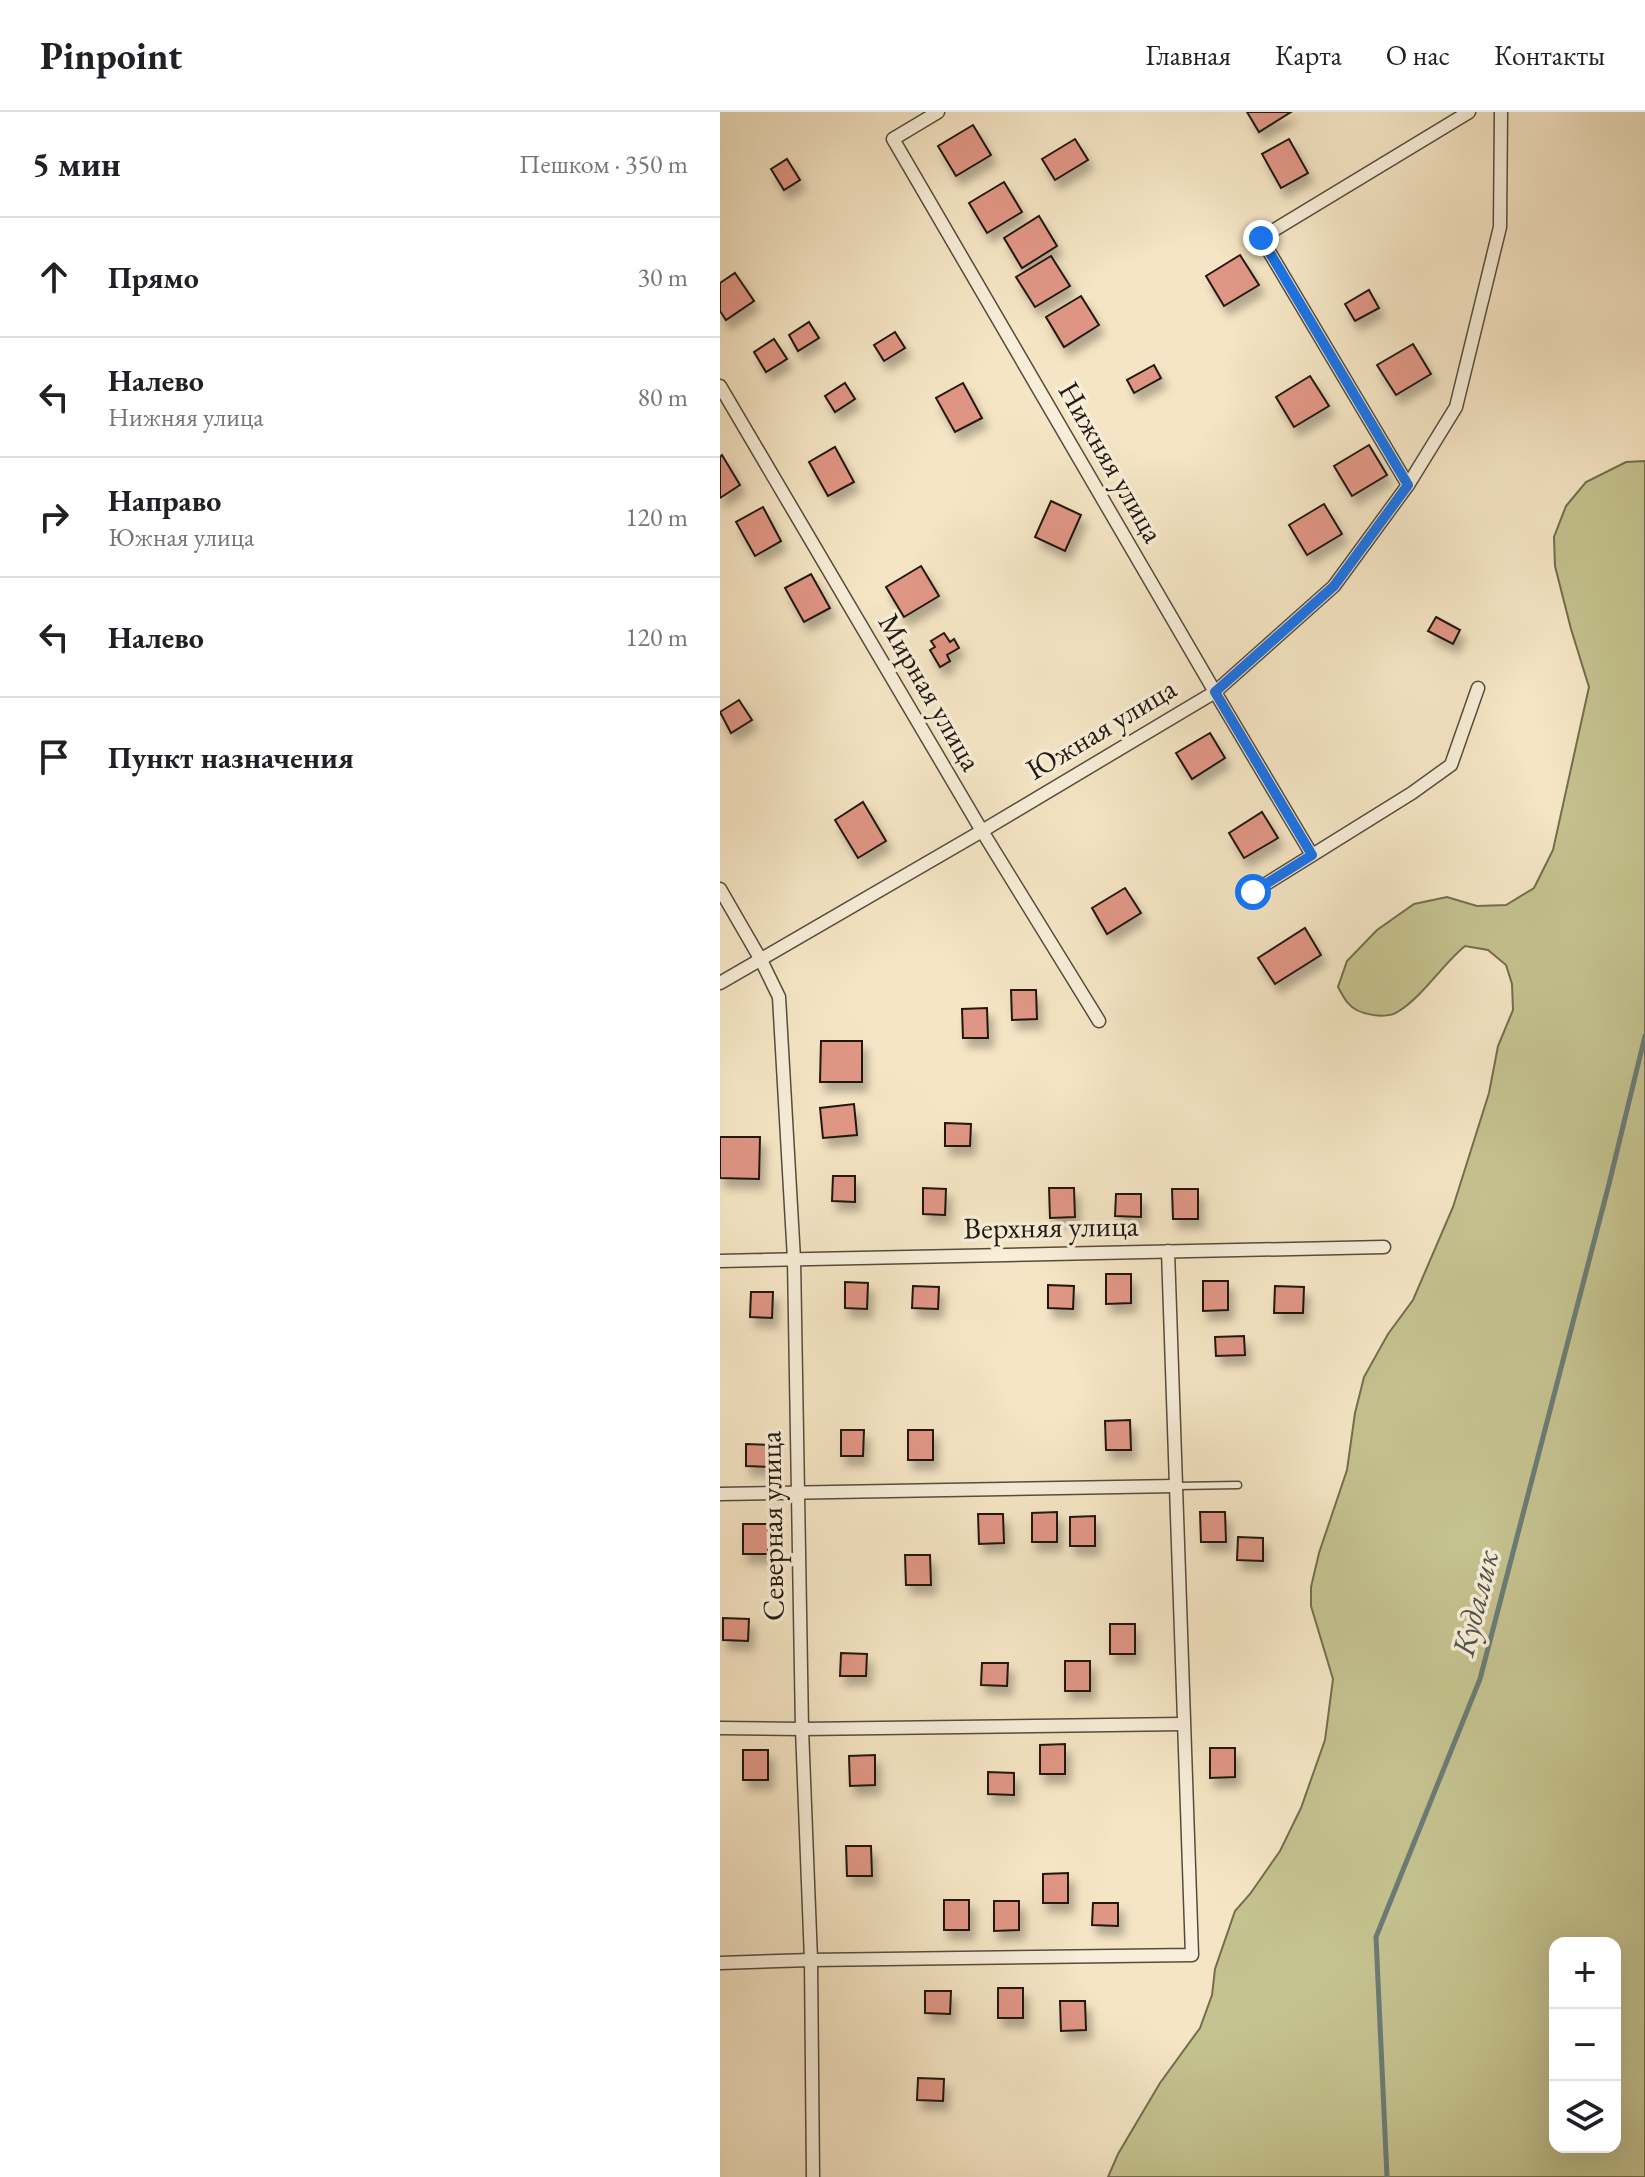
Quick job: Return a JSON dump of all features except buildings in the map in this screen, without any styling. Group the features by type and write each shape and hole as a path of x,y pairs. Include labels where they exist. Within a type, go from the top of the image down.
{"street":[{"name":"Нижняя улица","path":"938,112 893,139 1312,855"},
{"path":"1408,485 1261,238 1469,112"},
{"name":"Южная улица","path":"720,983 1215,692 1334,586 1408,485 1456,407 1500,227 1501,112"},
{"name":"Мирная улица","path":"720,386 982,831 1099,1021"},
{"path":"1253,892 1412,793 1451,765 1478,688"},
{"name":"Северная улица","path":"720,889 779,997 794,1259 802,1729 811,1960 813,2177"},
{"name":"Верхняя улица","path":"720,1261 1384,1247"},
{"path":"720,1963 1192,1955 1168,1251"},
{"path":"720,1494 1176,1486"},
{"path":"720,1728 1183,1724"}],"lane":[{"path":"1176,1486 1238,1485"}],"shaded area":[{"path":"1645,461 1645,2177 1108,2177 1160,2083 1200,2028 1212,1995 1215,1969 1235,1911 1280,1851 1301,1808 1325,1740 1333,1679 1311,1606 1311,1587 1347,1470 1364,1377 1388,1334 1413,1300 1453,1207 1489,1093 1498,1046 1513,1010 1512,984 1506,965 1488,950 1465,946 1408,1005 1394,1014 1380,1016 1358,1011 1338,987 1347,961 1377,930 1414,904 1447,897 1477,906 1506,905 1534,888 1553,850 1589,687 1555,566 1554,537 1566,506 1586,482 1626,462"}],"waterway":[{"name":"Кудалик","path":"1387,2177 1376,1937 1480,1679 1645,1036"}],"route":[{"path":"1253,892 1312,855 1215,692 1334,586 1408,485 1261,238"}]}
